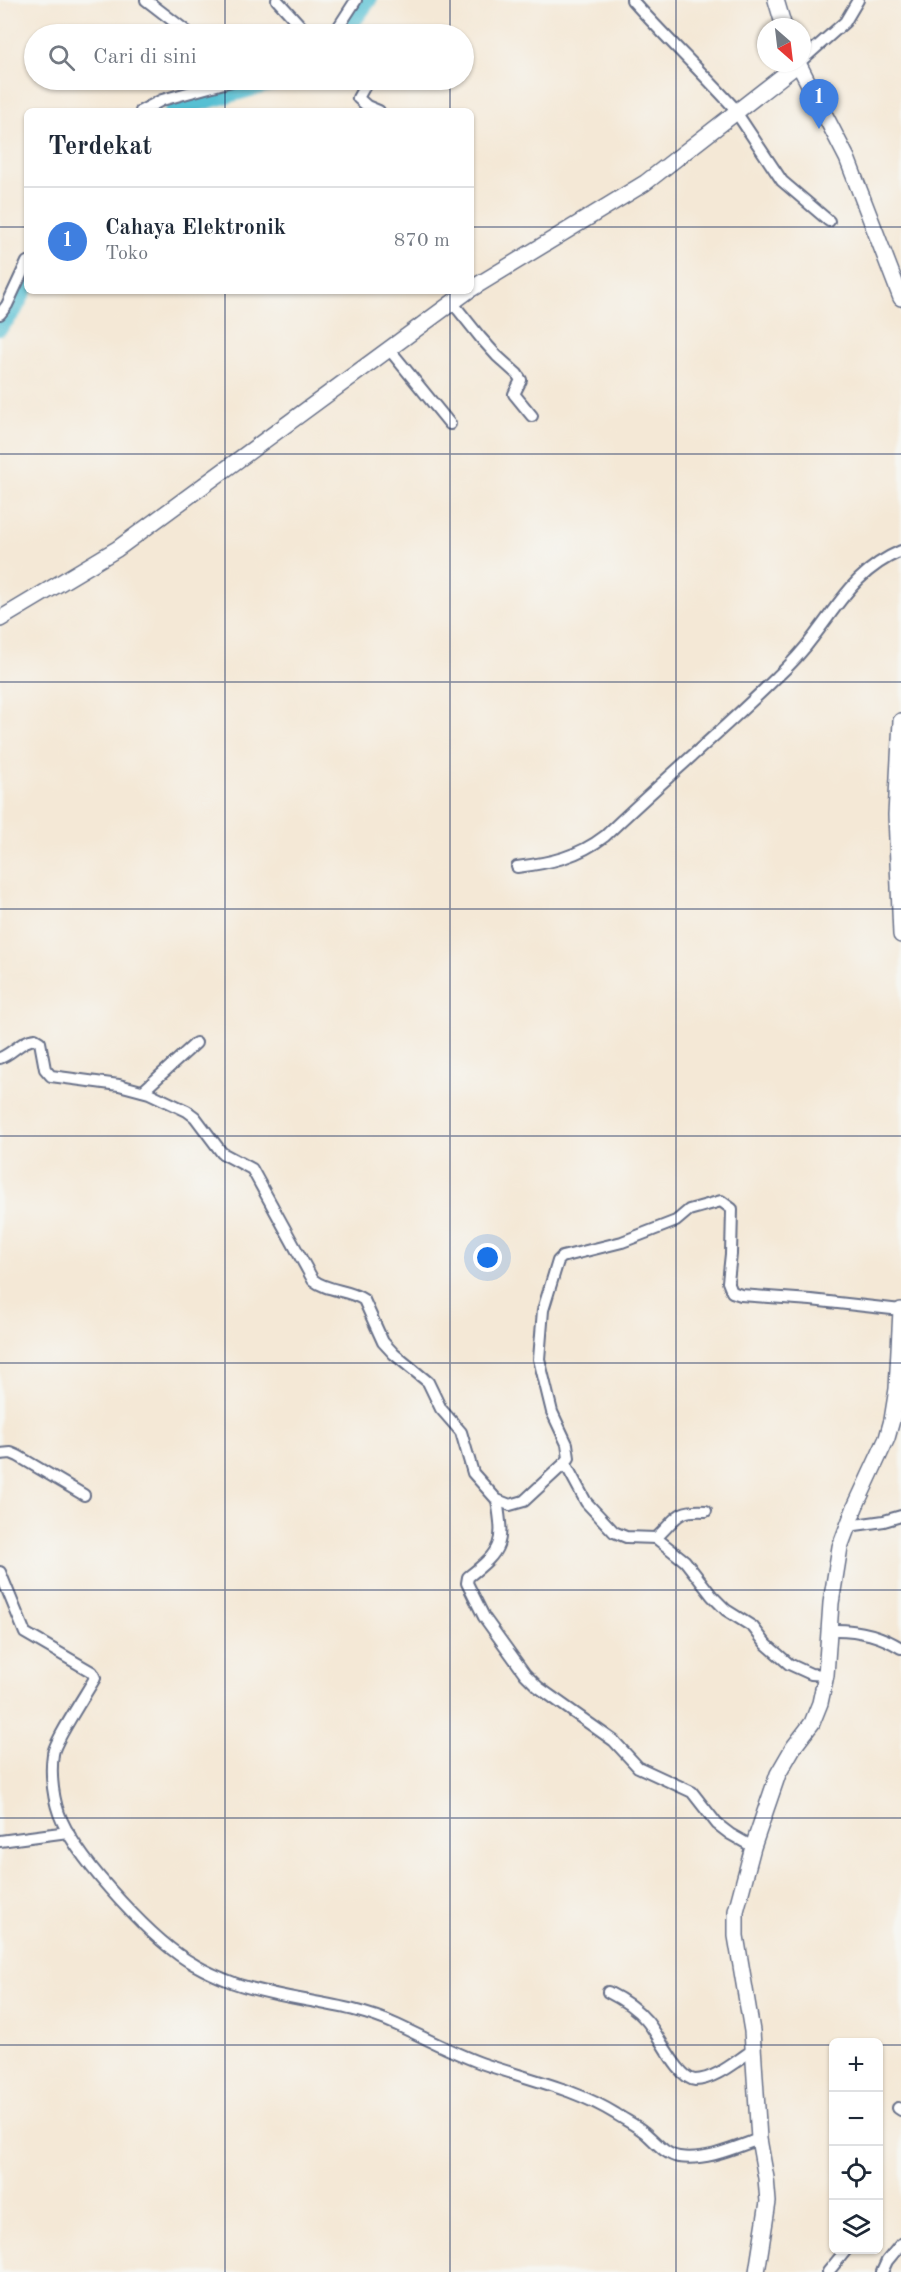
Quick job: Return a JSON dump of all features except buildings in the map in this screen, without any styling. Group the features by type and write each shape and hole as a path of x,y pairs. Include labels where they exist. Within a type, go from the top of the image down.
{"main road":[{"path":"776,0 781,18"},
{"path":"474,287 645,183 787,72"},
{"path":"803,72 847,158 901,298"},
{"path":"0,619 117,549 463,294"},
{"path":"901,721 896,815 901,935"},
{"path":"757,2272 768,2202 759,2139 748,2001 736,1936 736,1911 753,1846 778,1774 793,1748 813,1723 826,1675 834,1574 840,1547 892,1420 897,1389 901,1310"}],"street":[{"path":"146,0 177,24"},
{"path":"277,0 299,24"},
{"path":"341,24 356,0"},
{"path":"632,0 658,31 705,75 737,112 782,182 829,221"},
{"path":"811,52 845,22 858,0"},
{"path":"147,108 162,100 198,90"},
{"path":"363,90 358,99 372,108"},
{"path":"0,314 7,306 24,269"},
{"path":"452,302 497,356 517,374 520,380 514,394 532,416"},
{"path":"389,349 450,424"},
{"path":"517,867 559,861 578,853 604,836 778,676 812,639 847,590 868,570 901,551"},
{"path":"0,1058 11,1053 26,1041 35,1039 40,1042 45,1069 51,1076 119,1085 142,1091 188,1111 204,1126 222,1153 252,1169 309,1274 325,1288 358,1296 364,1300 383,1342 428,1382 441,1409 461,1432 473,1473 497,1500 510,1505 524,1501 569,1458 569,1450 552,1412 541,1370 539,1346 545,1301 558,1261 562,1257 622,1242 676,1221 689,1210 721,1201 732,1209 728,1282 732,1293 901,1310"},
{"path":"142,1091 196,1043"},
{"path":"0,1454 11,1453 18,1456 84,1495"},
{"path":"566,1463 586,1502 614,1532 626,1537 656,1538 685,1561 726,1610 753,1627 766,1644 789,1664 811,1674 826,1675"},
{"path":"497,1500 502,1529 500,1544 491,1557 468,1577 467,1583 484,1617 518,1666 538,1687 614,1741 636,1766 689,1790 717,1824 753,1846"},
{"path":"656,1538 676,1516 683,1512 687,1510 706,1511"},
{"path":"848,1526 901,1516"},
{"path":"0,1572 25,1633 92,1672 95,1678 53,1752 56,1803 68,1832 103,1881 143,1923 180,1956 231,1982 285,1998 336,2005 356,2011 395,2024 439,2047 482,2063 574,2092 643,2132 663,2149 677,2157 719,2154 759,2139"},
{"path":"830,1630 854,1629 887,1639 901,1648"},
{"path":"0,1841 68,1832"},
{"path":"608,1992 645,2019 660,2037 678,2070 686,2078 695,2080 712,2076 753,2050"},
{"path":"882,2272 887,2261 901,2244"},
{"path":"828,2272 843,2254"}],"waterway":[{"path":"351,24 369,0"},
{"path":"183,108 247,90"},
{"path":"0,328 14,311 24,292"}],"place":[{"name":"Cahaya Elektronik","path":"819,129"}]}
